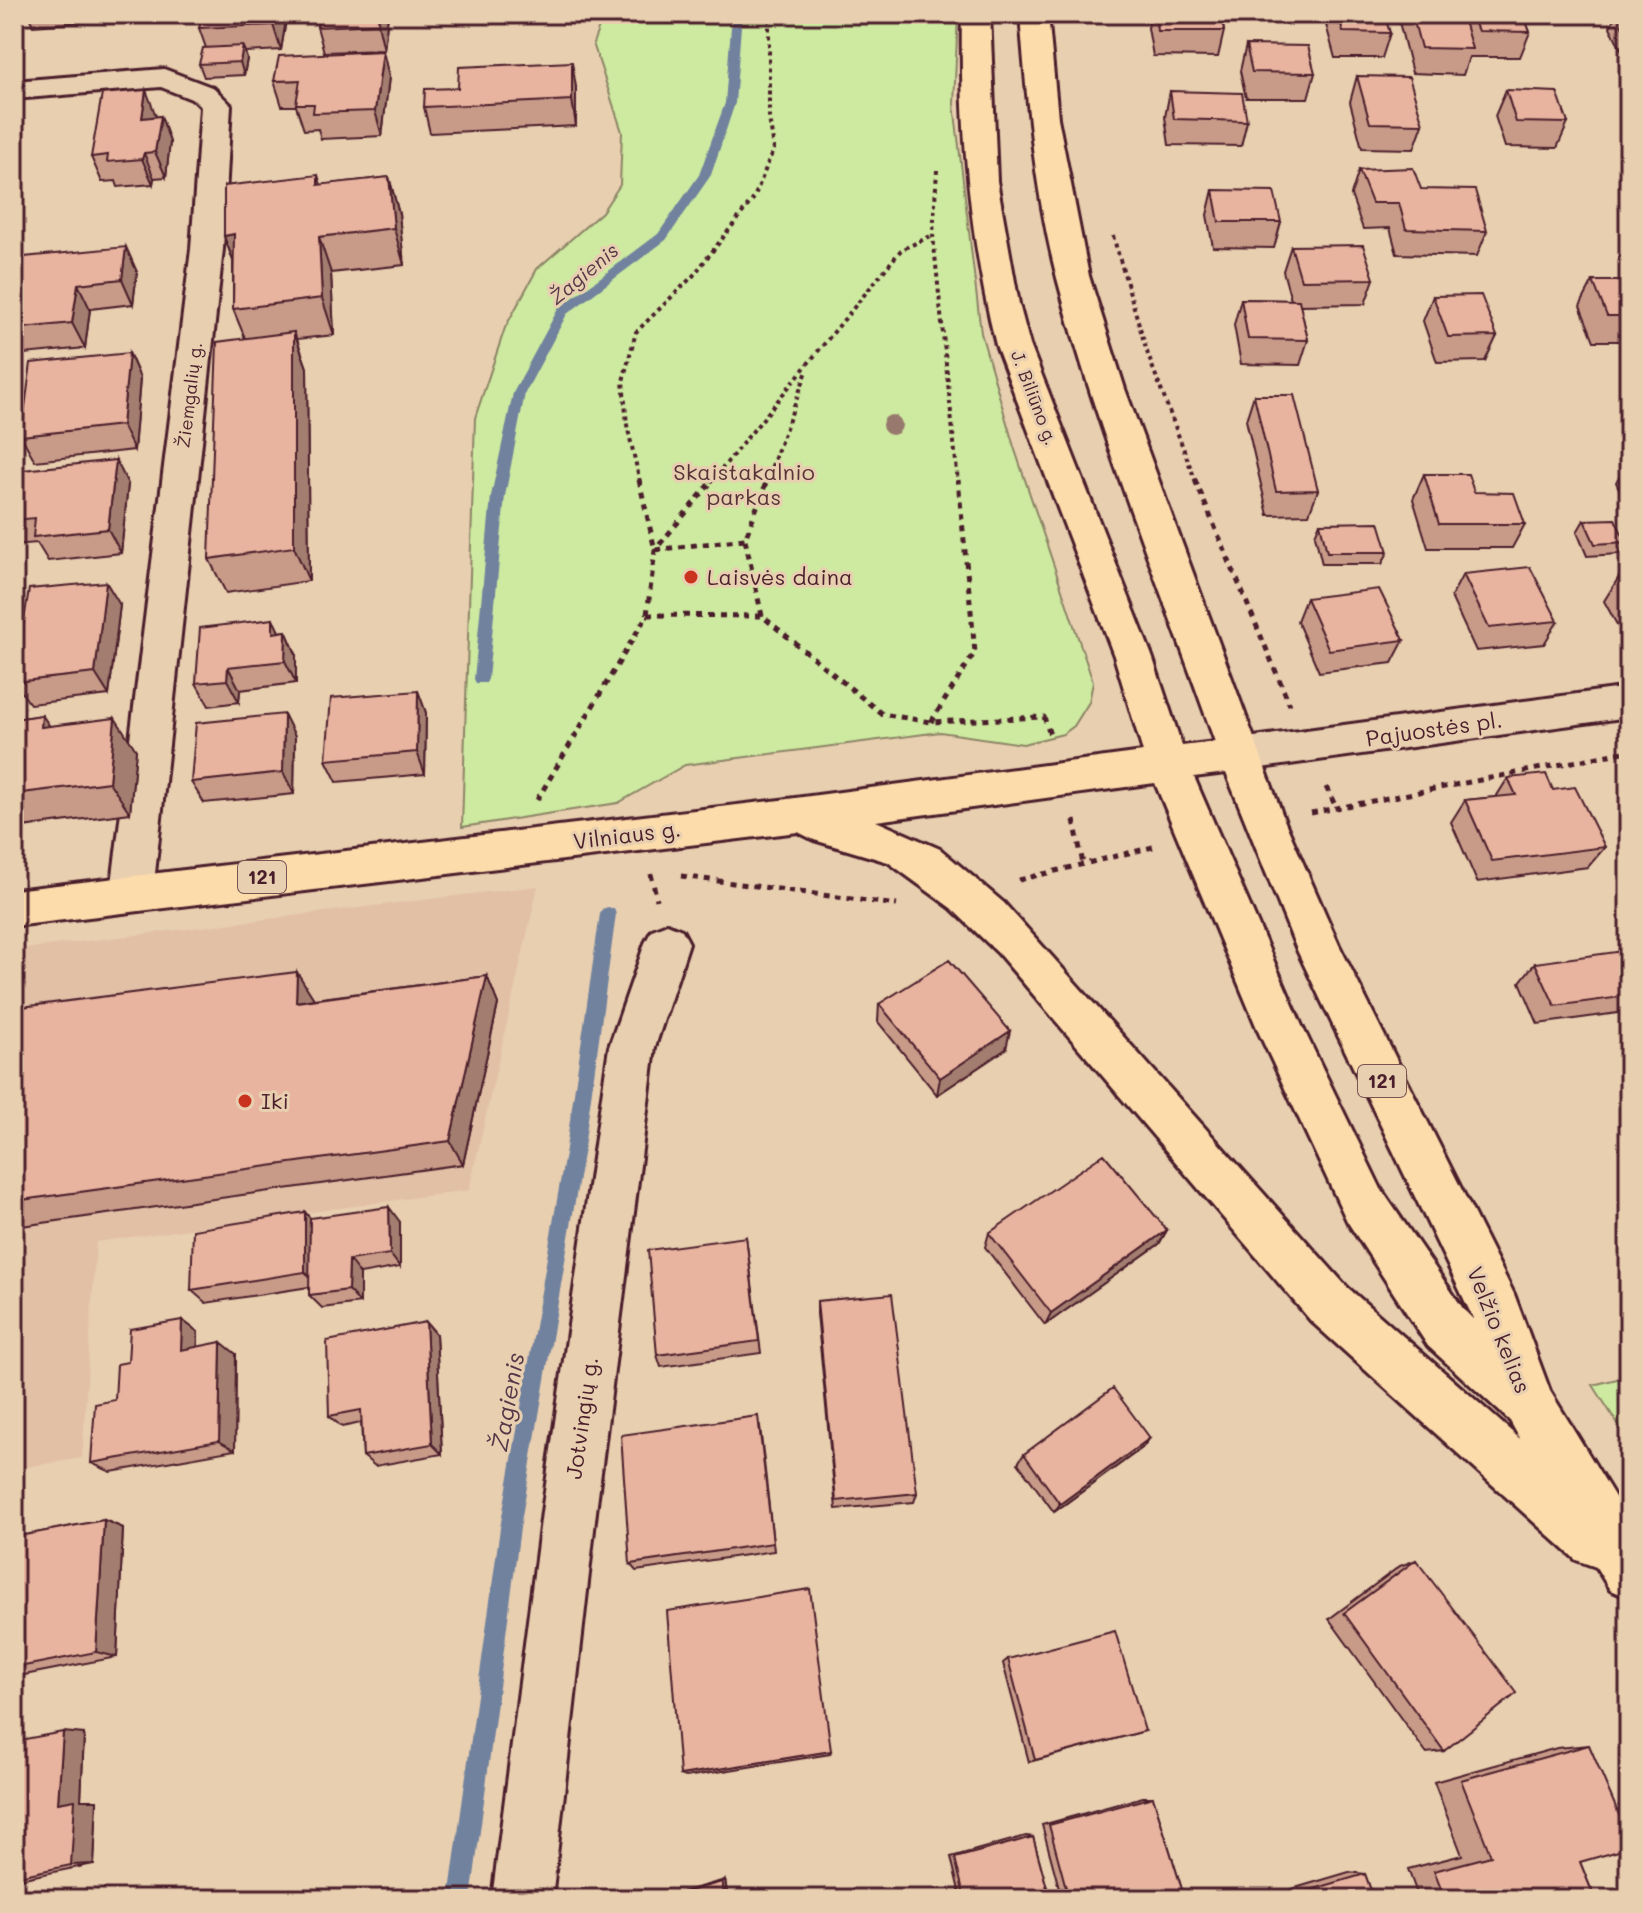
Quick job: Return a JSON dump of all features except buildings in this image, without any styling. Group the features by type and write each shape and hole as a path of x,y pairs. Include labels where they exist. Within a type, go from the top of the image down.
{"main road":[{"name":"J. Biliūno g.","path":"976,14 975,83 979,161 1000,298 1013,345 1133,656 1168,765"},
{"path":"1034,14 1043,118 1073,276 1108,389 1239,755"},
{"name":"Vilniaus g.","path":"14,908 780,817 1239,755"},
{"name":"Velžio kelias","path":"1239,755 1319,950 1496,1311 1529,1405"},
{"name":"Velžio kelias","path":"1168,765 1276,1019 1364,1205 1446,1328 1529,1405"},
{"path":"780,817 889,840 926,861 965,893 1013,940 1329,1304 1629,1571"},
{"name":"121","path":"1529,1405 1629,1571"}],"street":[{"name":"Žiemgalių g.","path":"14,90 164,78 204,94 216,105 207,249 132,892"},
{"name":"Pajuostės pl.","path":"1239,755 1629,702"},
{"name":"Jotvingių g.","path":"522,1899 569,1512 632,1047 667,943"}],"path":[{"path":"567,748 647,615 655,550 627,425 623,381 636,332 693,276 754,198 774,148 768,96 769,14"},
{"path":"1111,228 1128,295 1160,387 1307,746 1336,807"},
{"path":"655,550 809,366 901,250 933,235 975,652 931,722 882,714 762,616 745,539 809,366"},
{"path":"655,550 745,539"},
{"path":"647,615 762,616"},
{"path":"1264,822 1629,751"},
{"path":"1083,864 1197,836"}],"shaded area":[{"path":"538,886 469,1190 96,1242 82,1458 14,1469 14,950"}],"green space":[{"name":"Skaistakalnio parkas","path":"604,14 958,14 954,104 981,333 1014,447 1093,682 1089,702 1074,726 1063,734 1023,744 940,732 685,765 618,803 462,827 475,418 505,328 537,269 602,212 620,185 622,132 593,43"},
{"path":"1629,1376 1629,1442 1593,1385"}],"waterway":[{"name":"Žagienis","path":"481,679 498,496 519,393 562,312 662,237 705,175 730,103 737,14"},
{"name":"Žagienis","path":"460,1899 510,1528 575,1148 608,914"}],"place":[{"name":"Laisvės daina","path":"691,577"},
{"name":"Iki","path":"245,1101"}]}
